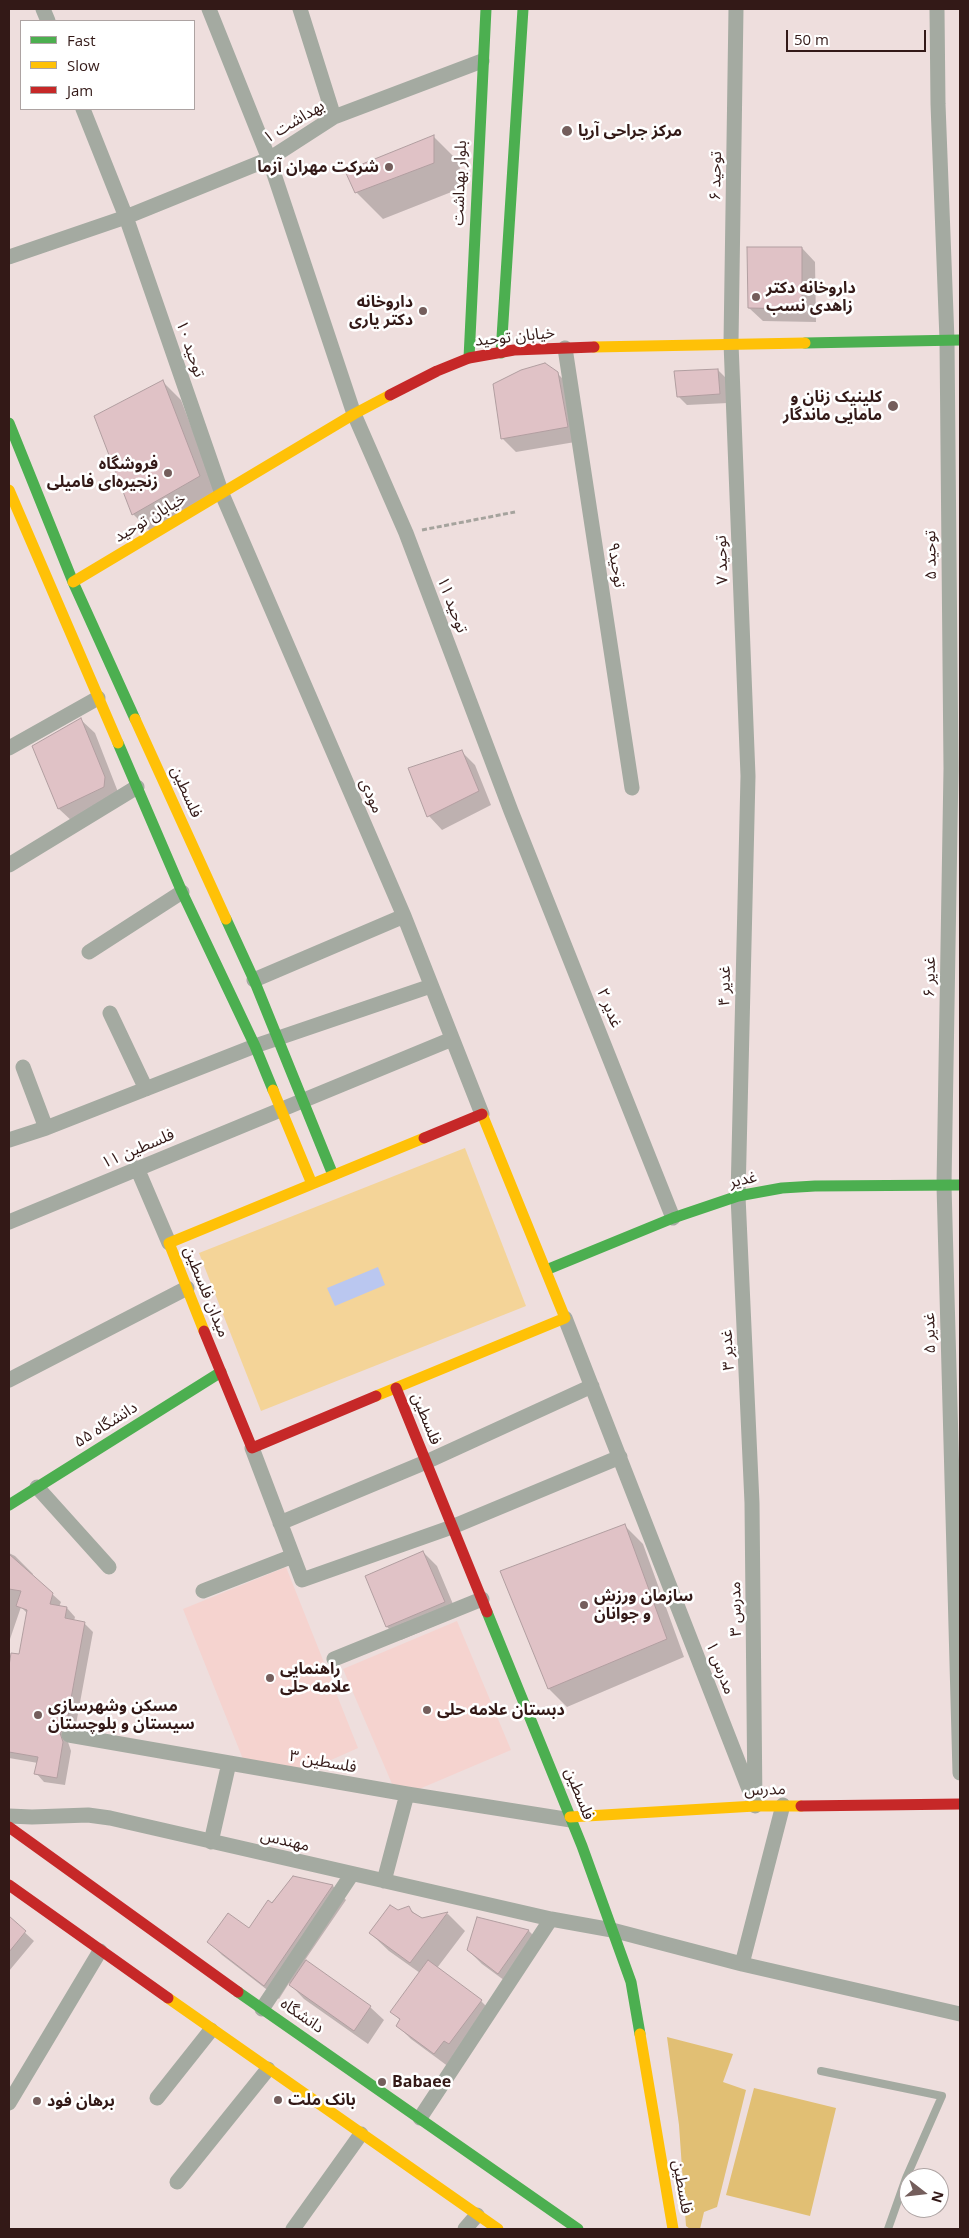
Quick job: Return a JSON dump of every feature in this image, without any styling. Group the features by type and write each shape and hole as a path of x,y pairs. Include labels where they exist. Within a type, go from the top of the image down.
{"street":[{"name":"توحید ۱۱","path":"209,9 269,159 354,414 406,533 512,811"},
{"path":"300,9 334,117"},
{"name":"بلوار بهداشت","path":"469,358 486,9"},
{"path":"501,352 523,9"},
{"name":"توحید ۶","path":"731,343 736,9"},
{"name":"توحید ۵","path":"937,9 938,104 954,340 951,769"},
{"name":"بهداشت ۱","path":"9,257 126,217 269,159 334,117 482,61"},
{"name":"توحید ۱۰","path":"83,110 126,217 222,494"},
{"name":"خیابان توحید","path":"73,582 354,414 437,371 469,358 501,352 565,348 731,343 954,340"},
{"name":"توحید ۷","path":"731,343 748,776"},
{"name":"توحید۹","path":"565,348 632,788"},
{"name":"فلسطین","path":"9,423 73,582 254,980 333,1175"},
{"path":"9,490 15,521 98,698 182,892 255,1046 312,1184"},
{"name":"مودی","path":"222,494 404,916 482,1114"},
{"path":"9,748 98,698"},
{"name":"غدیر ۶","path":"944,1185 951,769"},
{"name":"غدیر ۴","path":"738,1196 748,776"},
{"path":"9,865 137,787"},
{"name":"غدیر ۲","path":"512,811 673,1218"},
{"path":"89,952 182,892"},
{"path":"254,980 404,916"},
{"path":"9,1140 46,1128 255,1046 431,986"},
{"path":"110,1014 146,1089"},
{"name":"فلسطین ۱۱","path":"9,1222 281,1108 452,1039"},
{"path":"23,1067 46,1128"},
{"path":"482,1114 566,1318 252,1448 302,1580 452,1527 620,1457"},
{"name":"میدان فلسطین","path":"252,1448 169,1243 482,1114"},
{"path":"137,1168 169,1243"},
{"name":"غدیر ۵","path":"944,1185 960,1773"},
{"name":"غدیر","path":"546,1270 673,1218 738,1196 782,1188 960,1185"},
{"name":"غدیر ۳","path":"738,1196 752,1503"},
{"path":"9,1380 187,1288"},
{"name":"مدرس ۱","path":"566,1318 755,1806"},
{"name":"دانشگاه ۵۵","path":"9,1505 221,1372"},
{"path":"280,1523 426,1462 592,1386"},
{"name":"فلسطین","path":"396,1388 571,1818 631,1982 673,2229"},
{"path":"37,1487 109,1566"},
{"name":"مدرس ۳","path":"752,1503 755,1806"},
{"path":"203,1591 293,1556"},
{"path":"334,1659 482,1599"},
{"name":"فلسطین ۳","path":"69,1735 407,1794 571,1818"},
{"path":"211,1842 229,1763"},
{"path":"384,1881 407,1794"},
{"name":"مدرس","path":"571,1818 755,1806 960,1804"},
{"path":"742,1964 783,1805"},
{"name":"مهندس","path":"9,1816 95,1816 551,1919 612,1930 742,1964 960,2014"},
{"name":"دانشگاه","path":"9,1827 262,2009 578,2229"},
{"path":"262,2009 352,1874"},
{"path":"9,1885 211,2030 498,2229"},
{"path":"420,2118 551,1919"},
{"path":"9,2103 100,1951"},
{"path":"157,2098 211,2030"},
{"path":"177,2182 268,2069"},
{"path":"293,2229 361,2134"},
{"path":"465,2229 476,2215"}],"lane":[{"path":"821,2071 942,2096 906,2178 888,2229"}],"path":[{"path":"406,533 515,512"}],"shaded area":[{"path":"465,1148 526,1306 261,1411 199,1253"},
{"name":"راهنمایی علامه حلی","path":"286,1567 358,1748 313,1768 320,1778 245,1764 183,1609"},
{"name":"دبستان علامه حلی","path":"457,1621 511,1750 398,1798 343,1669"},
{"path":"667,2037 733,2054 723,2082 746,2090 717,2207 704,2212 700,2229 690,2229 686,2226 679,2125"},
{"path":"754,2088 836,2108 810,2216 726,2195"}],"water":[{"path":"378,1267 385,1285 335,1306 327,1288"}],"building":[{"name":"شرکت مهران آزما","path":"434,135 434,163 355,193 345,171"},
{"path":"747,247 802,247 802,309 748,308"},
{"path":"545,363 558,372 568,427 501,439 493,384 521,370"},
{"path":"718,369 720,394 677,397 674,371"},
{"path":"163,380 200,476 132,515 94,416"},
{"path":"81,718 105,777 104,787 58,809 32,746"},
{"path":"462,750 479,791 427,817 408,768"},
{"name":"سازمان ورزش و جوانان","path":"625,1524 667,1639 548,1689 500,1571"},
{"path":"423,1551 445,1602 386,1627 365,1576"},
{"path":"9,1554 53,1593 50,1604 67,1607 65,1618 85,1622 66,1726 60,1733 63,1742 57,1778 34,1774 38,1757 9,1752 9,1666 11,1653 19,1654 27,1610 16,1606 21,1591 9,1589"},
{"path":"293,1876 333,1885 264,1986 207,1942 228,1913 249,1928 268,1900 272,1903"},
{"path":"390,1905 398,1910 409,1906 412,1912 422,1918 448,1912 410,1963 369,1933"},
{"path":"9,1916 26,1931 9,1952"},
{"path":"477,1917 529,1930 498,1974 467,1950"},
{"path":"306,1960 371,2006 354,2031 289,1985"},
{"path":"428,1960 482,2000 449,2044 444,2041 434,2054 396,2026 400,2019 390,2012"}],"traffic: fast":[{"path":"469,358 486,9"},
{"path":"501,353 523,9"},
{"path":"805,343 960,340"},
{"path":"9,423 73,582 135,719"},
{"path":"118,743 182,892 255,1046 273,1090"},
{"path":"226,919 254,980 333,1175"},
{"path":"546,1270 673,1218 738,1196 782,1188 815,1186 960,1185"},
{"path":"9,1505 221,1372"},
{"path":"487,1612 582,1846 631,1982 640,2034"},
{"path":"238,1992 578,2229"}],"traffic: slow":[{"path":"594,347 805,343"},
{"path":"73,582 354,414 390,395"},
{"path":"9,490 118,743"},
{"path":"135,719 226,919"},
{"path":"273,1090 312,1184"},
{"path":"376,1396 565,1318 482,1114"},
{"path":"204,1331 169,1243 424,1138"},
{"path":"570,1817 755,1806 801,1806"},
{"path":"168,1998 498,2229"},
{"path":"640,2034 673,2229"}],"traffic: jam":[{"path":"390,395 437,371 469,358 514,350 594,347"},
{"path":"424,1138 482,1114"},
{"path":"204,1331 252,1448 376,1396"},
{"path":"396,1388 487,1612"},
{"path":"801,1806 960,1804"},
{"path":"9,1827 238,1992"},
{"path":"9,1885 168,1998"}],"place":[{"name":"مرکز جراحی آریا","path":"567,131"},
{"name":"شرکت مهران آزما","path":"389,167"},
{"name":"داروخانه دکتر زاهدی نسب","path":"756,297"},
{"name":"داروخانه دکتر یاری","path":"423,311"},
{"name":"کلینیک زنان و مامایی ماندگار","path":"893,406"},
{"name":"فروشگاه زنجیره‌ای فامیلی","path":"168,473"},
{"name":"سازمان ورزش و جوانان","path":"584,1605"},
{"name":"راهنمایی علامه حلی","path":"270,1678"},
{"name":"دبستان علامه حلی","path":"427,1710"},
{"name":"مسکن وشهرسازی سیستان و بلوچستان","path":"38,1715"},
{"name":"Babaee","path":"382,2082"},
{"name":"بانک ملت","path":"278,2100"},
{"name":"برهان فود","path":"37,2101"}]}
